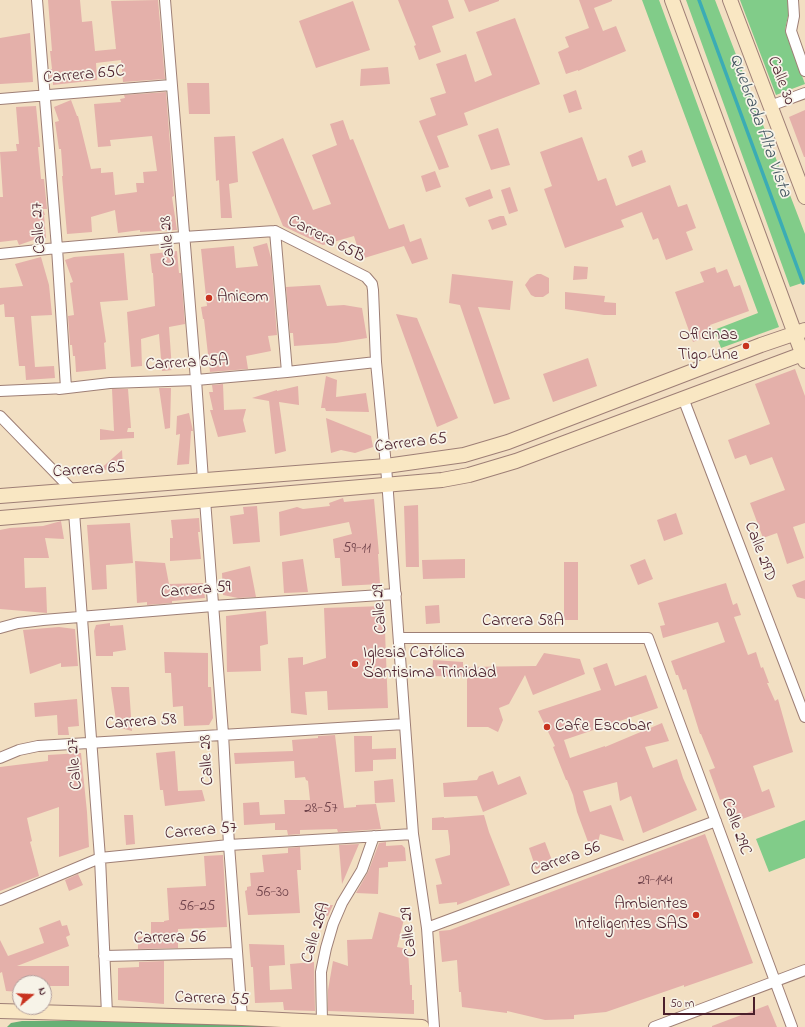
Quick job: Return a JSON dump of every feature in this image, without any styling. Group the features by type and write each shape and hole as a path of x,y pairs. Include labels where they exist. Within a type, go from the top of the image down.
{"main road":[{"path":"0,518 442,480 494,468 684,398 804,356 800,332 672,0"},
{"name":"Calle 30","path":"730,0 805,197"},
{"name":"Carrera 65","path":"0,496 386,466 464,455 508,442 800,332"},
{"name":"Carrera 55","path":"0,1011 242,1018 422,1027"}],"street":[{"name":"Calle 27","path":"37,0 57,248 66,388"},
{"name":"Calle 28","path":"165,0 203,480"},
{"path":"793,0 794,16 791,31 805,71"},
{"name":"Carrera 65C","path":"0,99 172,85"},
{"path":"770,106 805,93"},
{"path":"275,231 287,372"},
{"name":"Carrera 65B","path":"0,254 184,237 275,231 366,277 372,284"},
{"name":"Calle 29","path":"372,284 376,362 388,484 413,834 427,928 434,1027"},
{"name":"Carrera 65A","path":"0,391 66,388 110,383 196,380 376,362"},
{"name":"Calle 29D","path":"684,398 805,717"},
{"path":"0,416 73,491"},
{"name":"Calle 28","path":"205,500 223,734 229,844 242,1018"},
{"name":"Calle 27","path":"74,512 100,858 107,1014"},
{"name":"Carrera 59","path":"0,628 18,623 213,606 396,594"},
{"name":"Carrera 58A","path":"399,638 648,638"},
{"name":"Calle 29C","path":"648,638 792,1027"},
{"name":"Carrera 58","path":"0,758 29,747 405,724"},
{"name":"Carrera 56","path":"427,928 716,821"},
{"name":"Carrera 57","path":"0,900 100,858 229,844 413,834"},
{"name":"Calle 26A","path":"322,1022 321,972 326,948 333,924 342,903 362,870 374,836"},
{"name":"Carrera 56","path":"104,956 237,953"},
{"path":"654,1027 805,970"}],"green space":[{"path":"642,0 659,0 779,327 721,348 714,330 758,313"},
{"path":"686,0 715,0 805,234 805,282 790,287"},
{"path":"740,0 788,0 788,16 785,30 805,84 776,95"},
{"path":"805,820 805,858 769,872 756,839"},
{"path":"275,1020 335,1027 7,1027 11,1023 22,1021"}],"building":[{"path":"48,0 80,0 82,22 92,21 95,51 116,49 111,1 158,0 165,79 123,82 121,60 96,63 97,80 53,85 53,81 50,81 49,69 52,69 50,51 52,51"},
{"path":"398,0 448,0 454,18 432,26 441,52 419,60 414,46 416,45"},
{"path":"464,0 499,0 499,1 469,12"},
{"path":"579,0 612,0 594,8 603,31 616,26 626,51 578,71 566,74 558,52 569,47 565,37 589,28"},
{"path":"353,1 370,50 316,68 299,21"},
{"path":"515,18 540,84 464,113 468,125 437,136 449,167 439,170 419,121 436,115 430,98 446,93 436,64 466,54 475,82 492,75 476,32"},
{"path":"30,33 33,82 0,84 0,38"},
{"path":"388,67 390,84 360,86 361,69"},
{"path":"187,83 209,83 210,114 189,114"},
{"path":"576,90 582,109 569,113 563,95"},
{"path":"166,92 174,196 172,197 177,230 140,232 140,230 118,233 115,210 91,217 92,232 67,234 61,149 59,149 55,122 59,121 54,107 71,100 78,116 91,169 101,168 101,173 113,172 115,195 137,192 136,183 144,183 143,172 157,171 152,136 110,140 111,146 98,147 94,104 121,102 120,99 125,98 124,95"},
{"path":"36,106 41,179 44,179 47,209 43,209 45,215 46,238 36,239 19,245 17,240 0,242 0,197 3,197 0,152 17,151 16,144 19,144 16,107"},
{"path":"805,110 805,157 804,157 789,117"},
{"path":"343,120 350,140 353,139 389,229 404,224 410,242 421,238 428,259 412,264 404,246 361,259 354,236 323,245 283,226 252,152 283,138 313,210 331,204 312,155 337,145 330,124"},
{"path":"498,128 510,165 491,170 478,135"},
{"path":"235,136 238,182 229,184 232,218 221,218 219,180 216,181 214,137"},
{"path":"582,137 598,181 606,178 616,206 670,185 678,207 687,204 696,228 686,232 693,250 666,260 658,238 653,240 642,212 621,220 624,227 565,248 544,189 552,186 540,152"},
{"path":"642,150 646,162 632,167 628,156"},
{"path":"435,171 441,187 426,192 421,176"},
{"path":"510,187 518,211 509,214 501,190"},
{"path":"490,189 493,198 469,207 465,198"},
{"path":"504,216 507,225 492,230 488,220"},
{"path":"267,243 271,258 277,335 268,336 271,351 246,356 248,369 210,372 204,319 201,307 207,306 201,249 234,246 236,268 258,266 253,247"},
{"path":"177,251 179,273 181,273 185,324 169,327 172,370 162,371 159,334 141,339 142,366 131,367 127,312 155,306 150,254"},
{"path":"124,253 128,300 100,302 106,342 104,343 106,369 76,372 75,356 73,356 72,345 70,345 68,316 74,315 70,283 73,282 65,260 74,257"},
{"path":"41,257 49,285 52,315 31,316 35,367 54,366 55,378 26,380 25,366 19,366 14,317 5,317 4,304 0,305 0,288 23,286 15,264"},
{"path":"574,266 588,267 587,279 573,280"},
{"path":"715,267 717,273 727,269 734,287 740,285 749,311 710,325 713,334 693,342 675,292 704,282 700,272"},
{"path":"452,274 513,281 510,310 478,307 510,399 494,404 460,305 449,303"},
{"path":"537,274 541,274 549,278 549,293 543,297 535,297 531,295 525,285 530,278"},
{"path":"320,285 327,306 344,305 362,308 367,338 336,343 294,346 293,333 290,333 286,287"},
{"path":"565,292 605,296 604,302 616,303 616,315 604,315 565,309"},
{"path":"396,314 417,318 458,418 437,427"},
{"path":"588,358 597,386 553,402 543,374"},
{"path":"795,369 805,396 805,523 793,527 804,558 787,564 777,533 763,538 750,503 785,490 772,457 750,465 746,455 735,459 728,440 770,424 755,384"},
{"path":"326,376 337,380 336,397 366,393 369,412 326,411 325,408 321,408"},
{"path":"223,384 224,410 246,409 243,420 246,432 218,437 210,410 213,410 209,392 213,392 212,385"},
{"path":"298,386 299,405 279,402 286,451 275,454 269,401 252,398 277,390"},
{"path":"159,388 171,388 170,428 165,429"},
{"path":"112,389 128,389 131,428 128,428 127,432 134,432 134,438 100,440 100,429 114,431"},
{"path":"189,413 193,431 191,431 189,464 177,465 180,434 176,435 177,416"},
{"path":"326,418 371,436 373,447 355,453 341,450 331,453"},
{"path":"122,450 123,467 98,471"},
{"path":"343,498 344,502 374,499 380,584 342,586 340,558 335,558 333,539 352,534 349,522 280,536 279,512 297,507 303,509 330,506 329,503"},
{"path":"418,505 419,567 406,567 404,506"},
{"path":"257,506 260,542 233,544 230,516 244,514 243,507"},
{"path":"676,513 683,534 664,541 657,520"},
{"path":"199,518 200,532 198,532 201,559 170,561 170,538 173,538 171,520"},
{"path":"61,521 64,539 45,538 49,558 24,558 25,588 46,587 47,613 0,609 0,530 43,526"},
{"path":"130,523 133,563 106,565 107,589 92,590 87,525"},
{"path":"303,559 308,592 284,593 282,562"},
{"path":"465,559 465,578 423,579 422,560"},
{"path":"645,559 653,579 638,585 630,565"},
{"path":"135,561 165,563 169,584 203,583 205,598 147,605 147,602 137,603"},
{"path":"564,562 578,562 578,620 564,620"},
{"path":"250,566 256,597 238,598 223,595 222,573"},
{"path":"805,580 805,599 797,597 792,585"},
{"path":"726,583 733,605 737,603 741,615 734,617 748,655 756,652 775,701 778,699 793,752 753,766 762,792 769,789 775,807 734,822 725,798 720,800 709,770 715,768 700,734 686,689 683,690 671,661 725,642 718,622 663,638 660,626 665,625 658,603"},
{"path":"439,605 440,623 426,624 425,606"},
{"path":"384,606 388,708 328,710 327,691 305,692 307,715 291,713 288,658 303,657 303,665 326,658 324,608"},
{"path":"266,611 268,644 260,646 261,671 227,672 226,616"},
{"path":"110,623 110,626 123,625 126,650 113,652 113,656 96,656 94,631 96,625"},
{"path":"59,627 75,629 78,666 61,667 61,663 30,674 23,630"},
{"path":"164,652 208,653 208,687 211,687 213,718 209,725 184,726 183,706 173,707 171,673 165,673"},
{"path":"544,653 580,659 585,674 533,695 525,675 509,704 499,708 503,720 498,732 488,727 467,727 467,677 432,676 433,660 463,662 463,667 536,666"},
{"path":"607,663 615,686 646,675 658,708 564,740 570,758 605,747 662,723 669,741 645,747 653,768 677,759 683,778 697,810 643,833 631,796 620,801 617,782 583,791 590,812 611,805 624,841 600,834 597,846 591,850 577,812 573,795 553,747 555,746 538,711 601,690 593,668"},
{"path":"111,687 129,687 132,731 117,727"},
{"path":"77,699 79,726 68,727 69,735 58,735 57,715 35,717 34,703"},
{"path":"335,735 344,808 356,807 356,805 376,804 381,829 338,832 337,829 300,830 300,834 288,835 287,830 275,830 275,823 244,825 243,803 259,802 260,815 285,814 284,800 310,800 308,781 305,777 295,778 294,761 235,764 234,753 293,751 292,740"},
{"path":"354,736 372,736 372,749 396,748 396,759 373,760 373,771 355,772"},
{"path":"175,751 178,791 202,790 205,801 165,806 163,790 160,790 156,753"},
{"path":"81,753 89,847 59,857 59,807 27,818 32,841 30,842 39,876 0,891 0,767 48,761 48,755"},
{"path":"493,771 498,785 520,776 527,794 483,812 477,796 444,797 443,783 477,780 479,776"},
{"path":"393,779 395,802 375,803 374,781"},
{"path":"124,815 133,815 135,844 126,845"},
{"path":"484,815 489,832 510,885 457,905 457,902 439,904 436,885 442,884 435,859 450,855 450,846 448,830 432,830 432,818"},
{"path":"705,834 753,963 606,1012 574,1015 574,1019 545,1020 507,1011 507,1013 462,1007 461,992 459,992 457,960 442,962 439,931 450,930"},
{"path":"386,842 386,846 402,845 405,848 406,861 388,862 388,867 379,868 378,894 356,893 368,872 379,843"},
{"path":"545,842 553,863 536,869 529,848"},
{"path":"359,844 342,884 339,845"},
{"path":"300,847 301,870 297,870 300,913 248,915 245,891 247,890 247,887 251,886 250,873 264,872 262,855 288,853 288,848"},
{"path":"223,855 227,927 178,929 178,948 138,949 138,937 151,936 151,922 164,922 169,920 167,888 206,886 204,856"},
{"path":"78,874 83,885 69,891 65,880"},
{"path":"333,905 328,916 315,917 314,906"},
{"path":"379,912 404,919 397,947 408,949 410,985 412,985 414,1014 328,1011 328,990 333,961 348,966 347,940 372,939"},
{"path":"60,920 62,926 67,925 70,935 66,937 69,946 17,966 69,966 69,986 52,986 52,975 12,975 12,991 6,991 2,972 0,973 0,940 8,956 44,943 39,928"},
{"path":"249,944 284,945 285,965 269,966 270,990 292,989 290,964 314,962 315,1011 284,1010 283,1002 255,1003 253,967 251,967"},
{"path":"164,961 164,1004 118,1000 118,968 139,967 139,962"},
{"path":"768,1005 777,1027 712,1027 712,1026"}],"waterway":[{"name":"Quebrada Alta Vista","path":"699,0 803,283"}],"place":[{"name":"Anicom","path":"209,298"},
{"name":"Oficinas Tigo Une","path":"746,346"},
{"name":"Iglesia Católica Santisima Trinidad","path":"355,664"},
{"name":"Cafe Escobar","path":"547,727"},
{"name":"Ambientes Inteligentes SAS","path":"696,915"}]}
